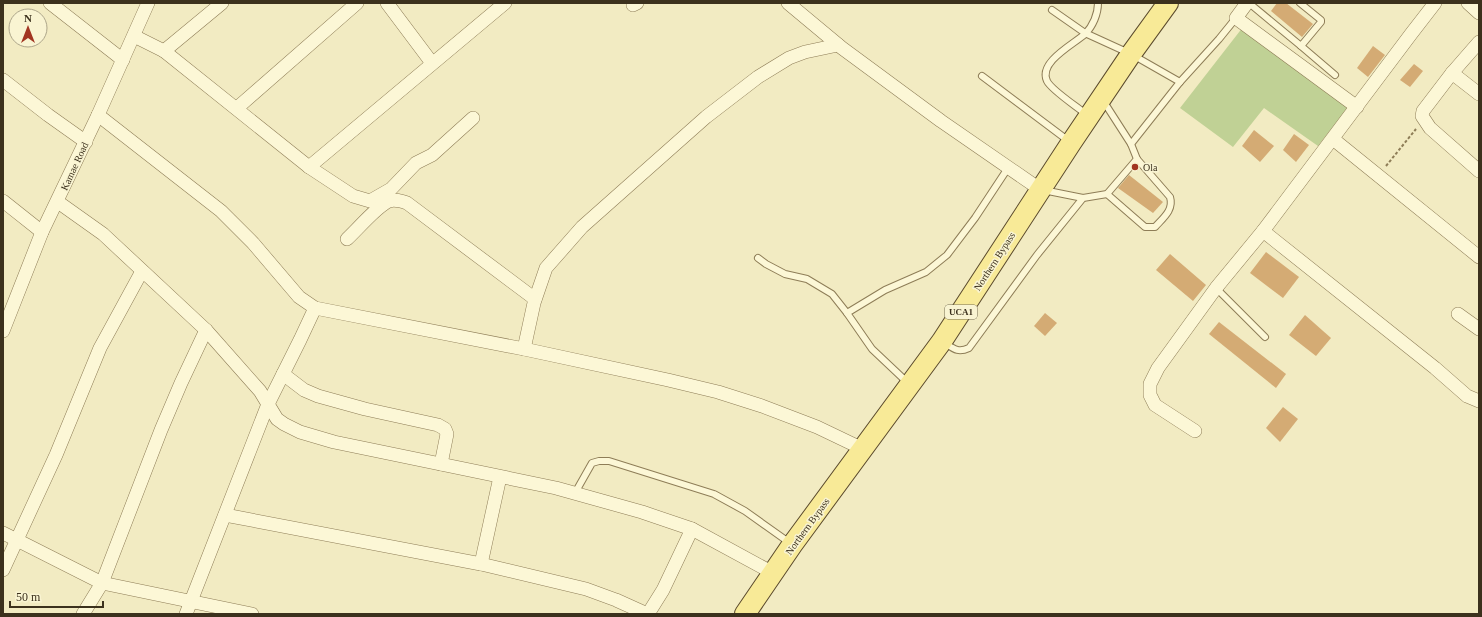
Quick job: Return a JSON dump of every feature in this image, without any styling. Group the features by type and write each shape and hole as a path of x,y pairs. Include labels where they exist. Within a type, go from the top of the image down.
{"main road":[{"name":"Northern Bypass","path":"744,614 792,545 942,341 1071,143 1131,54 1168,3"}],"street":[{"path":"50,3 123,60"},
{"name":"Kamae Road","path":"4,325 42,232 86,142 148,3"},
{"path":"164,51 222,3"},
{"path":"237,108 357,3"},
{"path":"387,3 432,63"},
{"path":"309,167 505,3"},
{"path":"788,3 838,45 941,121 1041,190"},
{"path":"1248,3 1236,18 1357,107"},
{"path":"1195,432 1155,405 1150,395 1150,384 1158,368 1216,288 1263,231 1435,3"},
{"path":"1468,3 1479,13"},
{"path":"134,36 164,51 309,167 353,196 370,201 391,189 416,163 432,154 473,118"},
{"path":"1479,42 1452,73 1423,111 1422,116 1430,128 1479,170"},
{"path":"524,349 535,299 546,268 582,228 706,117 758,77 789,58 805,52 838,45"},
{"path":"1452,73 1479,94"},
{"path":"3,80 86,142"},
{"path":"98,116 221,211 253,243 299,297 315,308 524,349 718,392 762,406 817,427 863,449"},
{"path":"1333,139 1479,257"},
{"path":"347,240 388,201 396,200 407,203 535,299"},
{"path":"3,201 42,232"},
{"path":"58,202 103,234 206,330 260,391 278,419 284,424 300,432 334,442 556,488 642,512 692,530 773,573"},
{"path":"1263,231 1435,368 1467,396 1479,401"},
{"path":"3,570 56,455 100,348 142,271"},
{"path":"186,614 192,602 268,404 315,308"},
{"path":"1458,314 1479,329"},
{"path":"83,614 102,583 161,430 206,330"},
{"path":"283,374 304,390 318,396 366,409 438,425 445,429 447,434 441,464"},
{"path":"481,564 500,477"},
{"path":"225,515 481,564 586,589 647,614 663,590 692,530"},
{"path":"3,533 16,541 102,583 252,614"}],"lane":[{"path":"1090,116 1057,92 1047,82 1046,74 1048,66 1053,59 1085,33 1094,20 1098,9 1098,3"},
{"path":"1248,3 1335,75"},
{"path":"1300,3 1321,20 1321,22 1301,46"},
{"path":"1052,10 1085,33 1131,54 1180,82"},
{"path":"1131,144 1180,82 1220,39 1236,18"},
{"path":"982,76 1071,143"},
{"path":"1102,98 1131,144 1137,160 1170,197 1172,202 1171,208 1155,227 1145,227 1107,194"},
{"path":"1041,190 1083,198 1107,194 1137,160"},
{"path":"847,313 885,290 926,272 947,255 975,218 1008,168"},
{"path":"942,341 955,350 962,351 969,348 1037,255 1083,198"},
{"path":"758,258 785,274 807,279 832,294 872,349 911,385"},
{"path":"1216,288 1265,337"},
{"path":"575,493 592,463 609,461 714,494 745,511 792,545"}],"path":[{"path":"1378,176 1424,120"}],"green space":[{"path":"1243,27 1349,106 1318,146 1264,108 1233,147 1180,108"}],"building":[{"path":"1277,3 1286,3 1313,24 1302,37 1271,11"},
{"path":"1373,46 1385,55 1368,77 1357,68"},
{"path":"1414,64 1423,71 1410,87 1400,80"},
{"path":"1254,130 1274,146 1260,162 1242,146"},
{"path":"1294,134 1309,145 1296,162 1283,150"},
{"path":"1129,175 1163,202 1153,213 1118,188"},
{"path":"1266,252 1299,277 1283,298 1250,273"},
{"path":"1170,254 1206,285 1193,301 1156,270"},
{"path":"1045,313 1057,323 1045,336 1034,326"},
{"path":"1305,315 1331,338 1316,356 1289,335"},
{"path":"1219,322 1286,374 1276,388 1209,334"},
{"path":"1283,407 1298,419 1280,442 1266,428"}],"place":[{"name":"Ola","path":"1135,167"}]}
